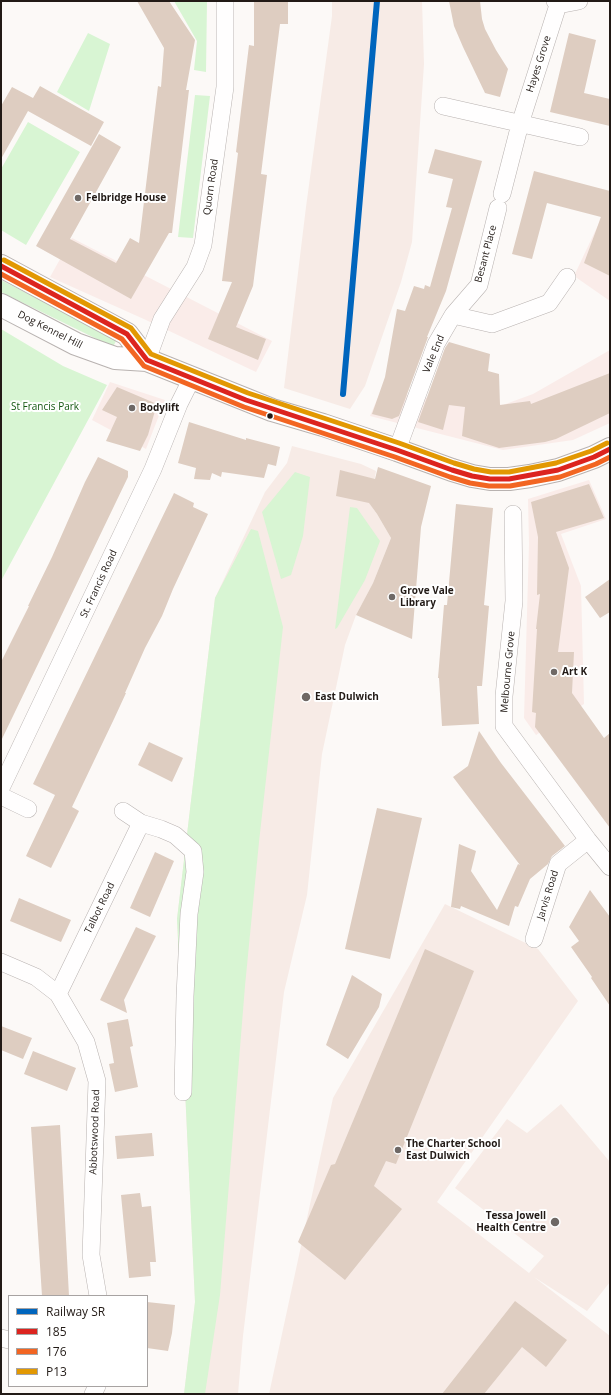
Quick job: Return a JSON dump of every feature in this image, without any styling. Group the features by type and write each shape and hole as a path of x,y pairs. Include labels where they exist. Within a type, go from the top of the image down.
{"main road":[{"path":"1,266 127,334 147,360"},
{"name":"Dog Kennel Hill","path":"1,305 76,344 114,358 147,360 272,410 398,450 472,476 490,479 509,479 530,476 558,470 594,457 610,449"}],"street":[{"name":"Quorn Road","path":"147,360 162,319 195,267 203,245 225,86 225,1"},
{"name":"Hayes Grove","path":"500,201 520,124 557,3 579,1"},
{"path":"443,106 580,137"},
{"name":"Besant Place","path":"453,315 479,285 500,201"},
{"path":"453,315 492,324 549,303 567,277"},
{"name":"Vale End","path":"398,450 436,344 453,315"},
{"name":"St. Francis Road","path":"1,788 152,470 179,404 192,378"},
{"name":"Melbourne Grove","path":"513,514 514,601 504,696 504,726 588,840 610,867"},
{"path":"1,796 28,809"},
{"path":"123,811 141,823 175,835 193,851 195,872 189,914 183,1092"},
{"name":"Talbot Road","path":"58,994 141,823"},
{"name":"Jarvis Road","path":"534,939 558,864 588,840"},
{"name":"Abbotswood Road","path":"1,962 36,977 58,994 86,1042 97,1081 91,1255 98,1295"}],"shaded area":[{"path":"332,1 422,1 424,64 412,242 401,282 365,386 350,409 284,388 306,207 332,16"},
{"path":"610,188 610,301 574,276 598,225"},
{"path":"72,238 272,341 256,372 50,277"},
{"path":"610,350 610,423 573,440 503,450 370,416 381,390 420,397 503,405 533,394"},
{"path":"110,382 165,400 146,449 92,420"},
{"path":"292,446 361,464 376,471 370,504 391,538 373,583 356,615 345,645 322,754 307,895 284,992 243,1336 238,1394 184,1394 195,1302 177,919 215,598 265,492 287,463"},
{"path":"589,480 606,519 561,534 581,586 584,704 536,735 524,718 529,544 528,499"},
{"name":"The Charter School East Dulwich","path":"445,904 538,949 578,1001 437,1202 529,1273 544,1256 455,1188 507,1119 527,1133 561,1104 610,1162 610,1282 587,1311 534,1277 610,1336 610,1394 269,1394 333,1098"}],"green space":[{"path":"174,1 207,1 206,72 194,70 197,41"},
{"path":"88,33 110,44 89,111 57,92"},
{"path":"195,95 210,96 193,238 178,237"},
{"path":"28,122 80,152 26,245 1,230 1,169"},
{"path":"1,280 117,339 113,347 1,292"},
{"name":"St Francis Park","path":"1,329 63,366 107,385 1,581"},
{"path":"295,472 310,477 303,536 291,575 281,579 262,512"},
{"path":"350,507 357,508 380,541 365,580 335,629"},
{"path":"251,529 258,531 283,627 259,842 245,986 220,1295 205,1394 184,1394 195,1302 177,919 215,598"}],"building":[{"path":"137,1 169,1 195,40 186,90 189,90 172,233 169,233 131,299 36,246 99,134 121,147 70,239 116,263 130,238 139,243 158,86 161,87 164,48"},
{"path":"254,1 288,1 288,24 280,24 261,174 267,175 253,286 236,327 266,339 258,360 208,339 232,282 222,281 238,153 236,152 249,45 254,46"},
{"path":"449,1 480,1 485,29 508,69 500,97 485,93 454,26"},
{"path":"569,33 596,40 584,93 610,99 610,126 550,112"},
{"path":"40,86 104,122 91,146 28,111 1,159 1,106 12,87 33,98"},
{"path":"435,149 482,161 446,291 427,337 399,416 392,419 372,414 385,377 397,309 405,311 414,286 424,289 425,285 430,287 452,208 446,207 453,179 428,173"},
{"path":"534,171 610,191 610,276 584,263 601,217 547,203 532,259 512,254"},
{"path":"449,342 490,354 488,371 499,374 500,405 530,401 531,404 610,373 610,413 556,439 545,442 499,448 462,436 465,407 449,405 443,430 418,422 445,348"},
{"path":"117,387 157,404 148,435 140,451 106,441 117,417 102,410"},
{"path":"189,422 246,440 246,438 280,447 276,466 268,464 264,478 222,472 221,477 212,473 210,480 194,479 196,468 178,463"},
{"path":"98,457 128,471 128,477 1,741 1,662 29,606 85,482"},
{"path":"378,467 431,486 421,527 412,639 356,615 373,583 391,538 369,503 336,496 340,470 375,479"},
{"path":"589,484 604,518 556,532 569,568 558,652 574,652 572,693 604,738 610,733 610,828 535,727 536,713 532,712 536,629 540,594 537,595 538,537 531,502"},
{"path":"174,493 194,503 193,507 208,514 162,616 145,648 126,693 72,807 79,811 51,868 26,856 55,795 33,784"},
{"path":"456,504 493,508 484,605 489,606 482,686 477,686 479,724 442,726 438,678 444,605 447,605"},
{"path":"610,579 610,612 600,618 585,597"},
{"path":"479,731 501,763 565,846 552,856 548,864 530,879 518,907 515,906 509,926 461,906 460,909 451,907 459,844 476,851 471,871 497,910 518,864 520,865 453,777 468,766"},
{"path":"149,742 183,758 172,782 138,765"},
{"path":"377,808 422,818 390,959 345,949"},
{"path":"155,852 174,861 150,917 130,908"},
{"path":"590,890 610,917 610,1006 571,947 579,941 569,927"},
{"path":"19,898 71,920 61,942 10,921"},
{"path":"136,927 156,936 124,1000 127,1013 100,1000"},
{"name":"The Charter School East Dulwich","path":"425,949 474,971 396,1164 386,1161 374,1186 402,1209 345,1280 298,1242 331,1165 335,1164"},
{"path":"352,975 382,994 379,1007 348,1059 326,1045"},
{"path":"128,1019 133,1046 130,1047 138,1087 115,1092 109,1064 114,1063 107,1023"},
{"path":"1,1026 32,1038 23,1059 1,1050"},
{"path":"33,1051 76,1068 67,1091 24,1074"},
{"path":"60,1125 69,1295 42,1295 31,1127"},
{"path":"152,1133 154,1156 117,1159 115,1136"},
{"path":"140,1193 142,1207 151,1206 156,1262 150,1262 151,1276 129,1278 121,1195"},
{"path":"515,1301 567,1340 546,1367 522,1347 484,1394 442,1394"},
{"path":"148,1302 175,1305 172,1333 168,1351 148,1348"}],"rail line":[{"name":"SR","path":"343,394 377,1"}],"transit line":[{"name":"P13","path":"4,260 131,328 151,354 248,393 399,443 454,463 491,472 509,472 556,463 591,451 607,443"},
{"name":"185","path":"1,266 127,334 147,360 246,400 397,450 452,470 472,476 490,479 509,479 558,470 594,457 610,449"},
{"name":"176","path":"1,274 122,339 144,366 244,407 395,457 450,477 470,483 489,486 510,486 560,477 596,464 610,457"}],"place":[{"name":"Felbridge House","path":"78,198"},
{"name":"Bodylift","path":"132,408"},
{"name":"Grove Vale Library","path":"392,597"},
{"name":"Art K","path":"554,672"},
{"name":"East Dulwich","path":"306,697"},
{"name":"The Charter School East Dulwich","path":"398,1150"},
{"name":"Tessa Jowell Health Centre","path":"555,1222"}]}
